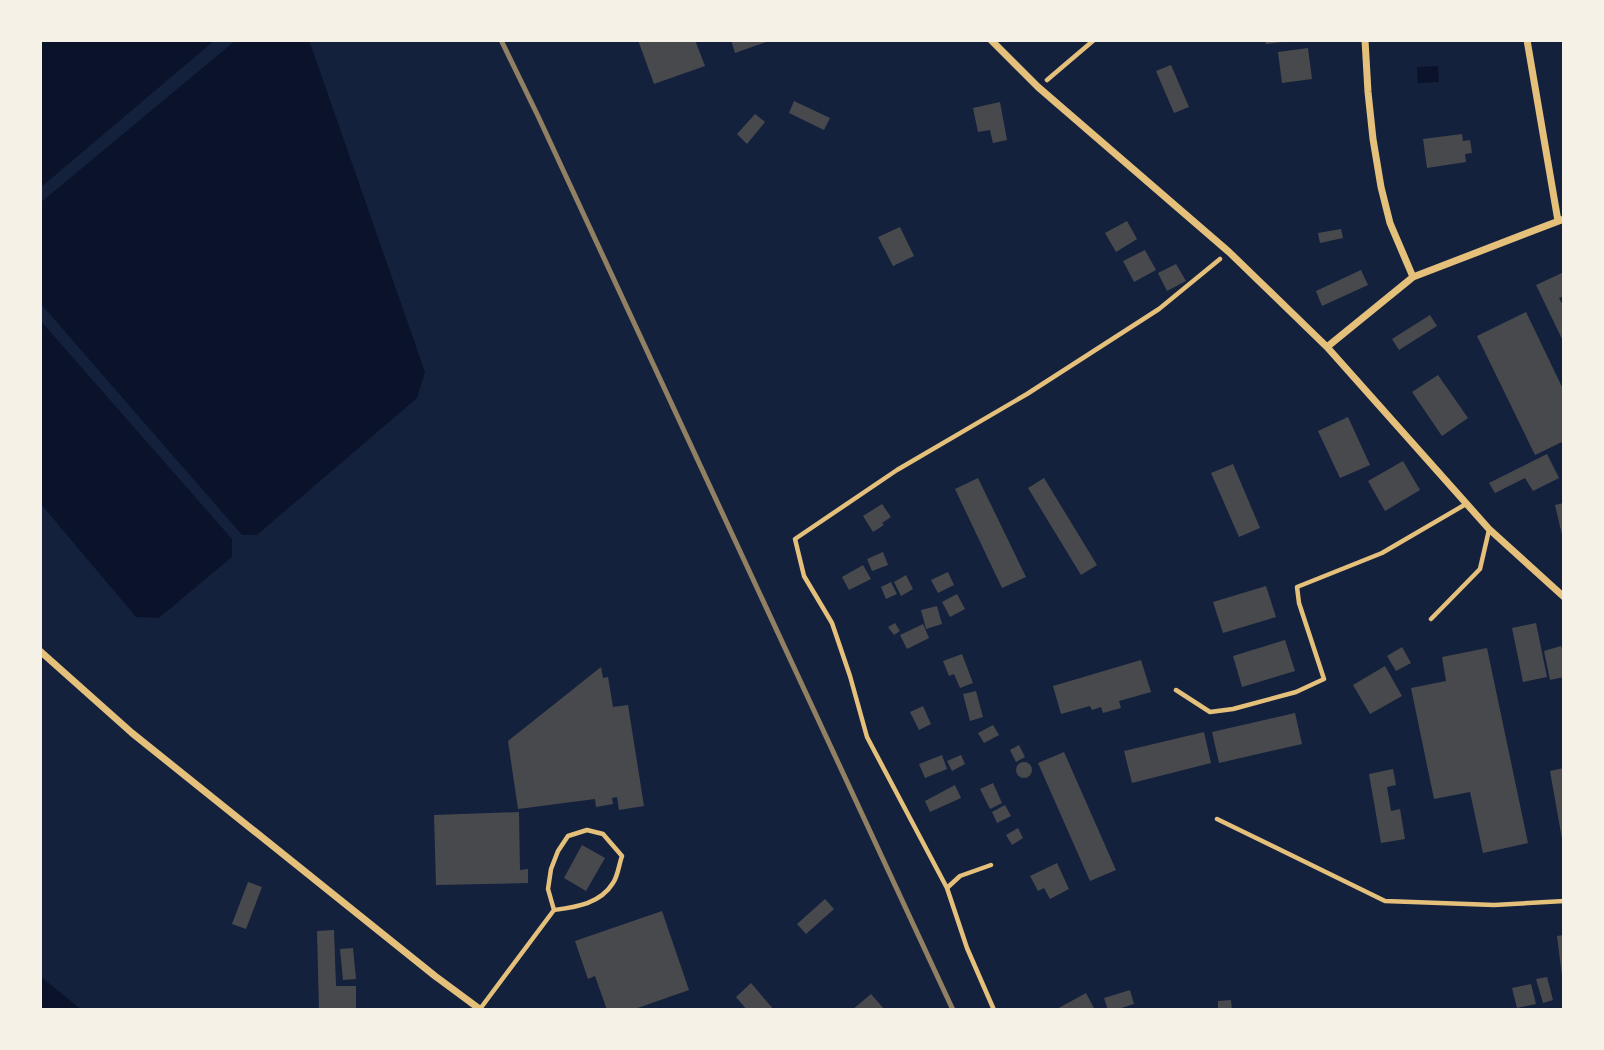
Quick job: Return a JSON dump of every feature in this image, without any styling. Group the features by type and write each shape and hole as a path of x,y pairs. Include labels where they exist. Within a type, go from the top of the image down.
{"street":[{"path":"990,40 1038,88 1229,252 1327,347 1489,529 1564,597"},
{"path":"1365,40 1373,139 1381,187 1390,223 1413,277"},
{"path":"1327,347 1413,277 1561,220 1527,40"},
{"path":"40,651 132,733 435,976 481,1009"}],"lane":[{"path":"1176,690 1210,712 1233,709 1296,692 1324,679 1299,603 1297,587 1382,553 1467,503"},
{"path":"1431,619 1480,569 1489,529"},
{"path":"1217,820 1385,901 1494,905 1564,901"},
{"path":"481,1009 554,910 579,907 598,898 614,883 622,856 603,834 587,830 568,836 558,851 551,869 548,889 554,910"}],"path":[{"path":"1038,88 1094,40"},
{"path":"994,1010 967,948 947,888 867,737 832,623 804,576 795,539 897,470 1027,394 1159,309 1229,252"},
{"path":"947,888 960,876 992,865"}],"water":[{"path":"40,40 215,40 40,188"},
{"path":"236,40 309,40 425,372 417,398 257,535 242,535 40,303 40,203"},
{"path":"1438,66 1439,82 1418,83 1417,67"},
{"path":"40,320 232,539 232,557 159,618 136,617 40,503"},
{"path":"40,976 82,1010 40,1010"}],"building":[{"path":"638,40 695,40 705,66 654,84"},
{"path":"731,40 769,40 769,41 735,53"},
{"path":"1265,40 1283,40 1283,42 1266,44"},
{"path":"1308,48 1312,79 1282,83 1278,52"},
{"path":"1171,65 1189,107 1174,113 1156,71"},
{"path":"794,101 830,118 824,130 789,113"},
{"path":"1000,102 1007,140 993,143 990,130 978,132 973,108"},
{"path":"755,114 765,122 747,144 737,134"},
{"path":"1462,134 1463,141 1470,140 1472,153 1465,154 1466,162 1427,168 1423,139"},
{"path":"1127,221 1137,239 1116,252 1105,233"},
{"path":"900,227 914,256 893,266 878,237"},
{"path":"1341,229 1343,238 1320,243 1318,233"},
{"path":"1145,250 1156,270 1134,282 1123,261"},
{"path":"1176,264 1186,281 1167,291 1158,273"},
{"path":"1361,270 1368,285 1322,306 1316,291"},
{"path":"1564,272 1564,296 1559,298 1564,307 1564,343 1536,285"},
{"path":"1526,312 1564,391 1564,441 1535,455 1477,336"},
{"path":"1430,315 1437,326 1399,350 1392,339"},
{"path":"1438,375 1468,418 1442,436 1412,392"},
{"path":"1348,417 1370,465 1340,478 1318,431"},
{"path":"1547,454 1559,478 1533,491 1525,478 1495,493 1489,483"},
{"path":"1403,461 1420,490 1385,511 1368,481"},
{"path":"1233,464 1260,528 1239,537 1211,473"},
{"path":"978,478 1026,577 1002,588 955,489"},
{"path":"1044,478 1097,565 1081,575 1028,488"},
{"path":"1564,503 1564,534 1562,535 1555,505"},
{"path":"882,504 891,517 873,532 863,516"},
{"path":"883,552 888,565 872,571 867,559"},
{"path":"863,565 871,579 849,590 842,577"},
{"path":"948,572 954,585 938,593 931,580"},
{"path":"906,575 913,589 901,596 894,582"},
{"path":"891,582 897,594 886,599 881,587"},
{"path":"1266,586 1276,617 1223,633 1213,602"},
{"path":"957,594 965,609 950,617 942,602"},
{"path":"937,606 942,624 926,629 921,610"},
{"path":"895,623 900,631 894,635 888,627"},
{"path":"1536,623 1547,677 1523,682 1512,628"},
{"path":"923,624 929,638 907,649 900,635"},
{"path":"1285,640 1295,671 1242,687 1233,656"},
{"path":"1561,646 1564,677 1550,680 1544,651"},
{"path":"1402,647 1411,663 1396,671 1387,656"},
{"path":"1487,648 1528,843 1483,853 1470,792 1434,799 1411,688 1446,681 1442,657"},
{"path":"962,654 973,683 960,688 954,674 949,676 943,661"},
{"path":"1141,660 1151,692 1119,701 1121,708 1103,713 1101,707 1092,710 1090,706 1061,714 1053,686"},
{"path":"1385,666 1402,696 1370,714 1353,685"},
{"path":"601,667 603,678 608,677 613,707 628,705 644,806 619,810 617,797 612,798 613,804 596,807 595,799 518,809 508,741"},
{"path":"976,691 983,717 970,721 963,694"},
{"path":"923,706 931,724 919,730 910,712"},
{"path":"1295,713 1302,744 1219,763 1212,732"},
{"path":"993,725 999,735 984,743 978,733"},
{"path":"1204,732 1211,763 1132,783 1124,751"},
{"path":"1019,745 1025,757 1016,762 1010,750"},
{"path":"1064,752 1116,870 1090,881 1038,763"},
{"path":"942,755 947,769 925,778 919,764"},
{"path":"961,755 965,764 952,771 947,761"},
{"path":"1021,762 1027,762 1032,770 1030,776 1021,778 1016,773 1016,767"},
{"path":"1564,768 1564,839 1562,839 1550,771"},
{"path":"1393,769 1396,785 1387,787 1391,811 1400,809 1405,839 1381,843 1369,774"},
{"path":"993,783 1002,803 990,809 980,789"},
{"path":"955,785 961,798 930,812 925,801"},
{"path":"1005,805 1011,816 997,823 992,812"},
{"path":"519,812 520,870 528,869 528,883 436,885 434,815"},
{"path":"1018,828 1023,838 1012,845 1006,835"},
{"path":"582,845 605,858 586,891 564,878"},
{"path":"1057,863 1069,889 1050,899 1044,888 1038,891 1030,876"},
{"path":"248,882 262,887 246,929 232,924"},
{"path":"825,899 834,909 806,934 797,924"},
{"path":"662,911 689,990 632,1010 607,1010 595,976 588,979 575,941"},
{"path":"334,930 336,986 356,986 356,1010 319,1010 317,931"},
{"path":"1564,935 1564,976 1562,976 1557,936"},
{"path":"353,948 356,979 343,980 340,949"},
{"path":"1547,977 1553,1000 1543,1003 1536,979"},
{"path":"751,983 774,1010 747,1010 736,997"},
{"path":"1531,984 1536,1004 1517,1008 1512,988"},
{"path":"1130,990 1134,1004 1108,1010 1104,998"},
{"path":"1086,993 1095,1010 1055,1010"},
{"path":"871,994 885,1010 852,1010"},
{"path":"1231,1000 1232,1010 1218,1010 1218,1001"}],"railway":[{"path":"501,40 953,1010"}]}
